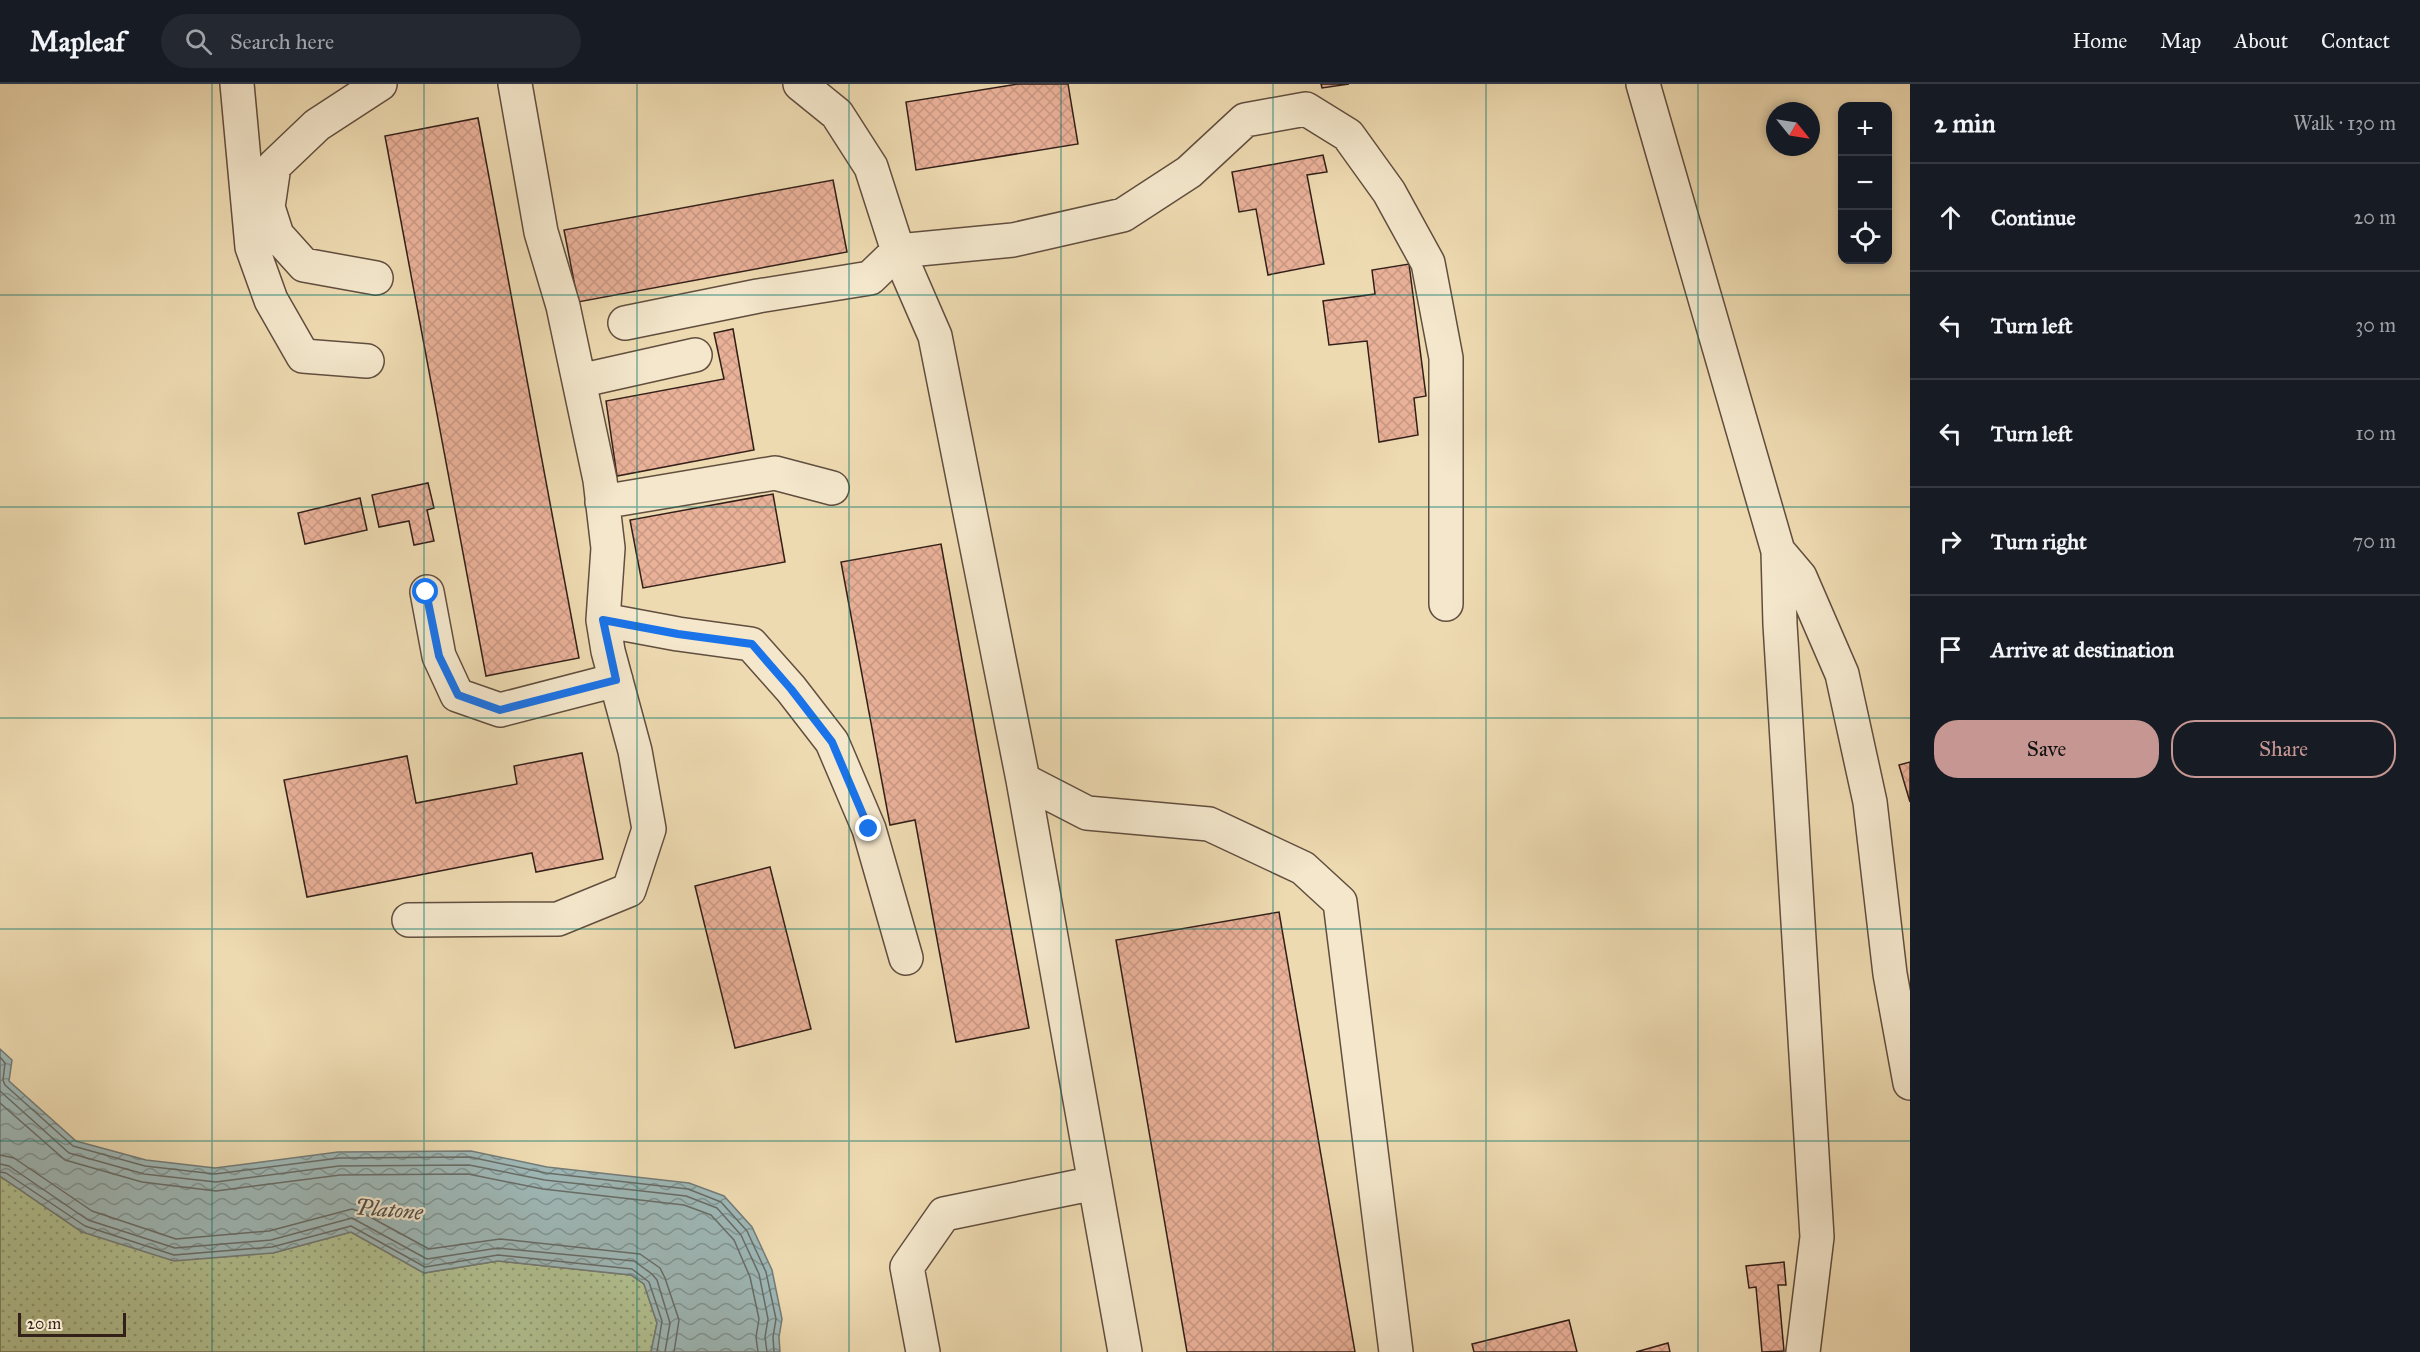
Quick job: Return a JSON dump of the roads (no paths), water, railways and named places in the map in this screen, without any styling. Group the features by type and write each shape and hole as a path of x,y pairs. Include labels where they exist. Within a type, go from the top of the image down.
{"street":[{"path":"237,84 252,247 271,300 303,356 367,361"},
{"path":"376,278 304,265 277,235 268,207 274,166 317,125 380,84"},
{"path":"409,920 558,919 629,890 649,829 635,751 603,620 608,548 600,480 563,306 541,232 515,84"},
{"path":"800,84 837,114 872,167 898,251 935,336 1023,780 1125,1352"},
{"path":"1643,84 1778,551 1780,624 1817,1237 1803,1352"},
{"path":"625,324 758,296 870,278 898,251 1013,240 1123,215 1189,172 1245,120 1306,110 1348,135 1389,192 1428,262 1446,358 1446,604"},
{"path":"579,381 695,355"},
{"path":"602,502 775,473 832,488"},
{"path":"1778,551 1800,577 1842,674 1870,802 1890,974 1910,1083"},
{"path":"426,592 439,656 458,695 500,710 616,680"},
{"path":"603,620 678,634 752,644 832,742 869,829 906,958"},
{"path":"1023,780 1087,813 1209,824 1303,868 1340,902 1396,1352"},
{"path":"923,1352 907,1267 944,1214 1095,1183"}],"water":[{"name":"Platone","path":"0,1049 12,1060 9,1081 76,1141 146,1160 215,1168 338,1152 471,1151 547,1167 689,1183 724,1196 752,1227 772,1270 782,1319 779,1337 780,1352 651,1352 657,1323 644,1284 631,1275 498,1261 424,1273 351,1232 273,1253 174,1261 82,1232 0,1176"}]}
